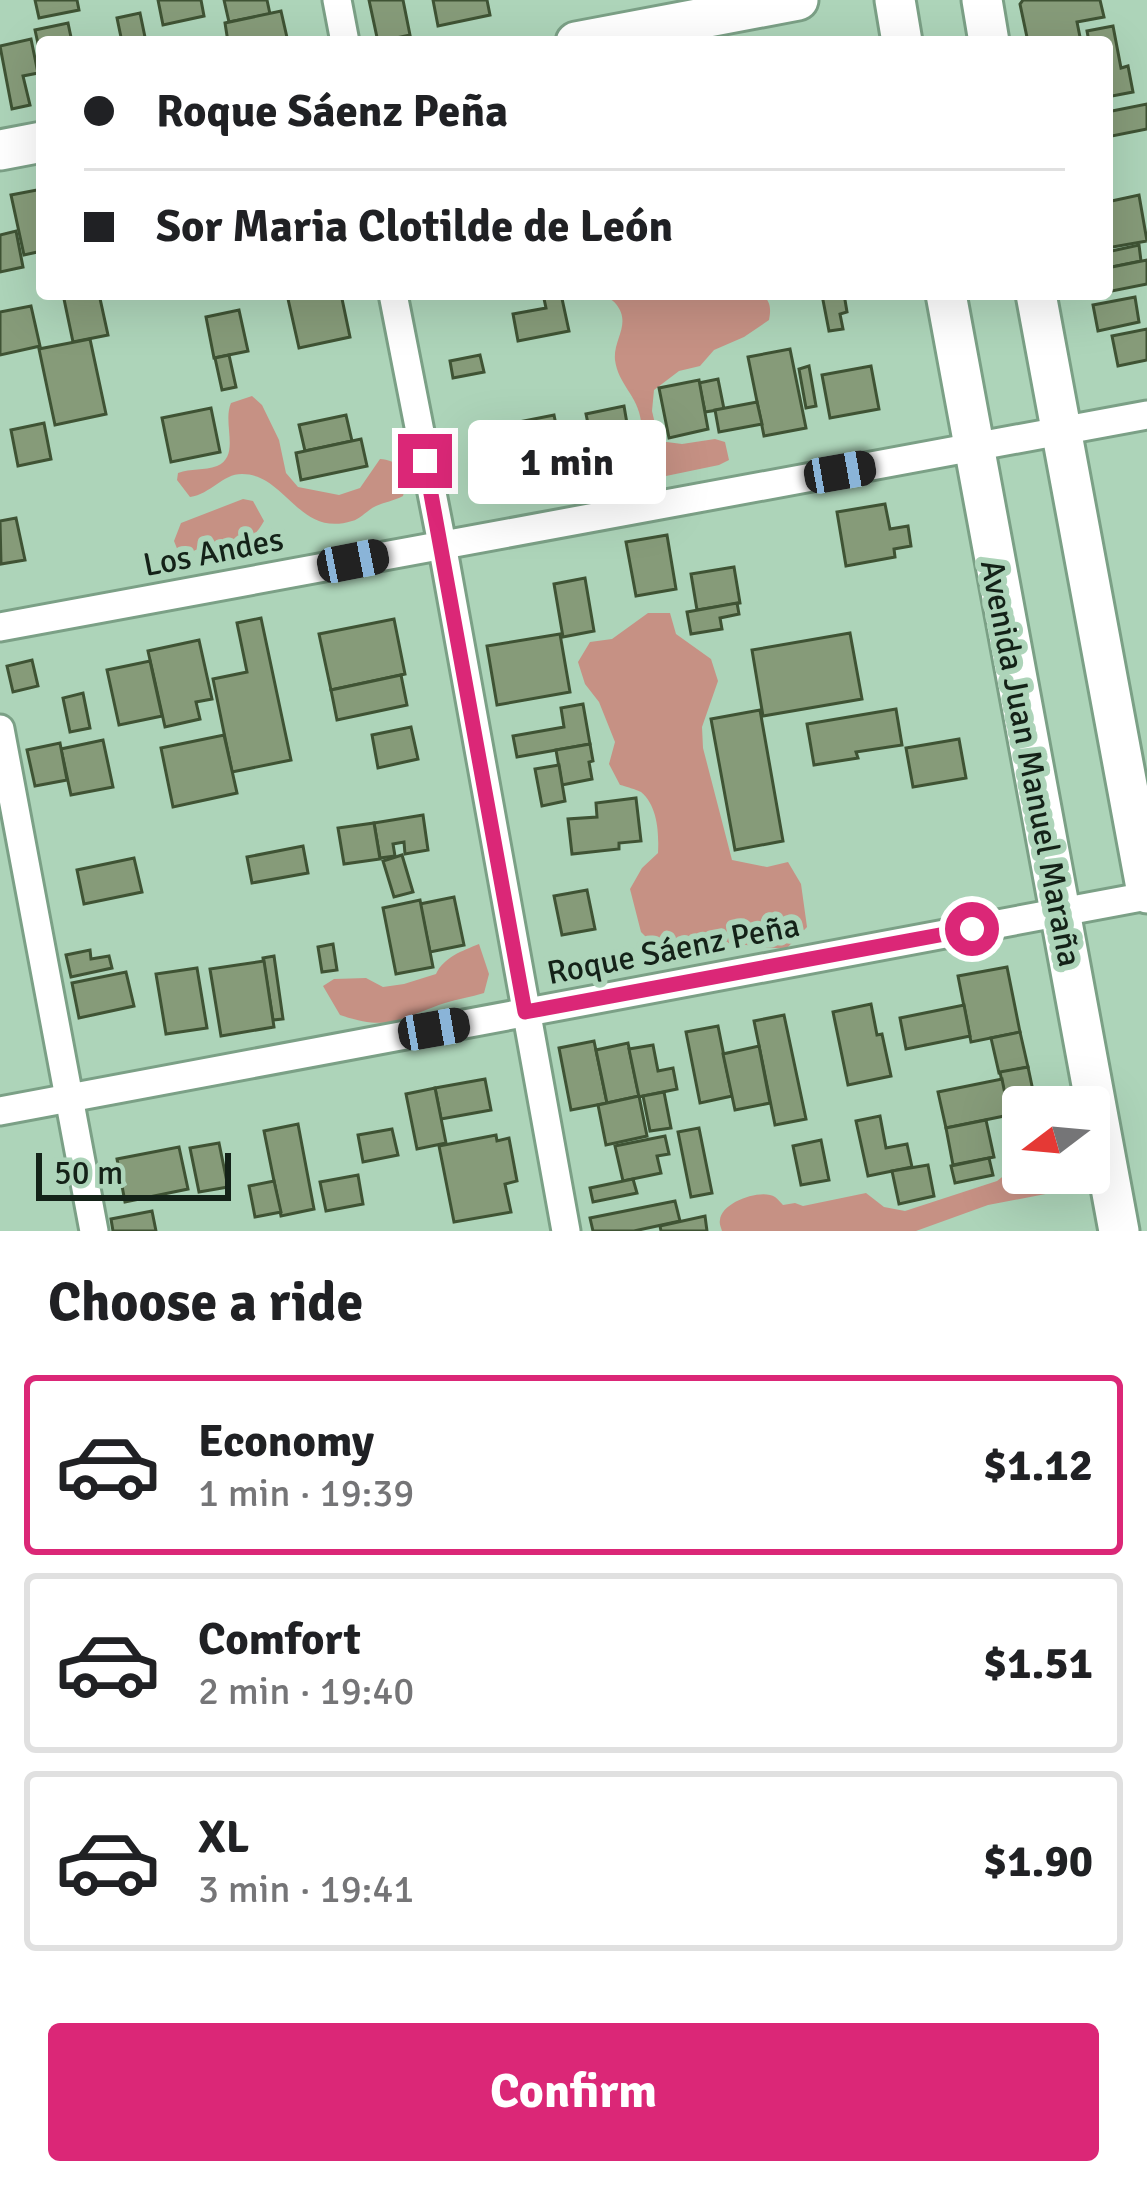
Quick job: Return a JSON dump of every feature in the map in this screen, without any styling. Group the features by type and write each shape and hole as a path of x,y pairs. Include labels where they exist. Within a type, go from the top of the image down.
{"street":[{"path":"337,0 344,36"},
{"path":"608,36 798,0"},
{"path":"895,0 901,36"},
{"path":"982,0 988,36"},
{"path":"0,150 36,143"},
{"path":"394,300 566,1231"},
{"name":"Avenida Juan Manuel Maraña","path":"947,300 1119,1231"},
{"path":"1037,300 1147,894"},
{"name":"Los Andes","path":"0,627 1147,415"},
{"path":"0,729 94,1231"},
{"name":"Roque Sáenz Peña","path":"0,1111 1147,894"}],"shaded area":[{"path":"611,300 767,300 769,320 654,390 652,411 659,441 682,444 715,439 725,442 729,460 666,476 645,468 639,412 615,360 622,325"},
{"path":"252,396 262,405 279,440 286,473 298,487 339,495 360,488 380,459 402,471 403,496 355,520 334,524 306,514 270,484 242,474 190,497 177,480 178,473 212,468 224,461 230,447 231,403"},
{"path":"243,499 253,501 264,521 255,534 238,544 199,548 188,554 178,551 174,541 181,523"},
{"path":"648,613 670,613 676,634 711,659 718,681 702,727 703,748 732,860 767,867 788,862 801,884 807,927 786,949 715,942 657,948 641,932 630,889 658,853 656,821 647,798 620,785 609,764 615,742 578,662 590,642 612,639"},
{"path":"479,944 489,974 484,993 394,1021 340,1015 323,986 334,979 366,978 383,987 404,984 436,974 449,959"},
{"path":"1002,1177 1002,1194 1045,1194 988,1205 916,1231 722,1231 720,1224 727,1208 761,1194 783,1205 803,1206 866,1193 884,1207 905,1211"}],"building":[{"path":"35,0 77,0 79,10 39,18"},
{"path":"158,0 201,0 204,16 163,25"},
{"path":"224,0 267,0 270,14 229,22"},
{"path":"369,0 403,0 410,35 377,36"},
{"path":"433,0 487,0 490,15 438,26"},
{"path":"1023,0 1100,0 1104,17 1077,22 1080,36 1027,36"},
{"path":"281,11 287,36 227,36 225,23"},
{"path":"140,13 145,36 121,36 117,18"},
{"path":"68,23 71,36 36,36 35,30"},
{"path":"1113,26 1121,68 1128,66 1133,92 1113,96 1113,36 1088,36 1087,31"},
{"path":"31,39 36,73 23,76 30,105 12,109 0,46"},
{"path":"1147,104 1147,129 1113,136 1113,111"},
{"path":"36,190 36,252 24,255 11,195"},
{"path":"1139,195 1147,241 1113,247 1113,201"},
{"path":"16,231 23,267 0,272 0,235"},
{"path":"1139,245 1141,261 1113,267 1113,251"},
{"path":"1147,260 1147,284 1113,291 1113,267"},
{"path":"1135,297 1139,322 1098,331 1093,305"},
{"path":"64,300 100,300 108,335 73,342"},
{"path":"288,300 342,300 350,337 299,348"},
{"path":"544,300 562,300 569,331 518,341 513,314 546,308"},
{"path":"823,300 845,300 847,312 840,314 843,329 829,331"},
{"path":"31,306 40,346 0,355 0,312"},
{"path":"239,310 248,351 214,358 206,317"},
{"path":"1147,329 1147,360 1118,366 1112,336"},
{"path":"90,339 106,414 55,425 39,349"},
{"path":"790,349 806,428 764,436 748,357"},
{"path":"229,355 236,387 222,390 215,358"},
{"path":"480,355 484,372 453,378 450,361"},
{"path":"809,366 816,406 806,408 799,369"},
{"path":"871,366 879,409 830,418 822,375"},
{"path":"718,379 724,409 705,412 699,383"},
{"path":"699,380 708,429 669,438 659,388"},
{"path":"757,402 762,424 719,432 715,410"},
{"path":"624,406 630,441 593,448 586,414"},
{"path":"211,408 220,452 171,462 162,418"},
{"path":"346,415 352,441 305,451 299,425"},
{"path":"554,415 562,454 526,461 519,422"},
{"path":"44,423 51,459 18,466 11,430"},
{"path":"361,439 367,466 301,480 296,453"},
{"path":"513,442 519,473 492,479 486,447"},
{"path":"885,504 890,529 908,526 911,546 894,549 895,557 846,566 837,512"},
{"path":"16,518 25,560 1,564 0,521"},
{"path":"667,535 676,589 636,596 626,542"},
{"path":"734,567 740,603 697,610 691,574"},
{"path":"585,578 594,631 563,637 554,584"},
{"path":"737,603 739,614 720,618 722,629 691,634 687,612"},
{"path":"261,618 291,760 232,772 213,679 247,672 237,623"},
{"path":"394,619 405,674 331,690 319,634"},
{"path":"850,633 862,699 763,716 752,650"},
{"path":"560,634 570,692 497,705 487,646"},
{"path":"199,640 212,699 196,702 200,719 165,727 148,651"},
{"path":"32,660 38,686 13,692 7,666"},
{"path":"150,661 162,716 119,725 107,670"},
{"path":"401,675 407,705 337,720 331,690"},
{"path":"83,693 90,728 70,732 63,698"},
{"path":"583,704 590,744 517,757 513,736 564,727 561,708"},
{"path":"896,709 902,745 814,765 807,724"},
{"path":"760,710 783,841 735,850 711,719"},
{"path":"411,727 418,759 378,768 372,735"},
{"path":"224,735 237,793 173,807 161,748"},
{"path":"959,739 966,778 913,787 906,748"},
{"path":"103,740 113,787 71,795 61,749"},
{"path":"60,743 67,780 35,786 27,750"},
{"path":"590,744 592,779 562,785 556,750"},
{"path":"559,765 565,801 542,806 535,769"},
{"path":"636,798 641,841 619,843 619,849 572,854 568,819 597,817 596,803"},
{"path":"423,815 428,850 405,854 404,842 393,844 395,856 380,858 374,823"},
{"path":"374,823 380,859 344,864 338,828"},
{"path":"303,846 308,873 252,883 247,857"},
{"path":"402,855 413,892 394,897 383,861"},
{"path":"134,858 142,892 84,904 77,870"},
{"path":"587,890 595,929 562,935 554,896"},
{"path":"454,897 464,945 430,952 420,904"},
{"path":"420,900 433,967 396,974 383,908"},
{"path":"333,944 337,970 322,972 318,947"},
{"path":"90,950 91,959 109,956 112,968 71,977 66,955"},
{"path":"274,956 283,1019 273,1020 263,958"},
{"path":"264,961 274,1027 221,1036 210,969"},
{"path":"1007,967 1020,1032 971,1042 958,976"},
{"path":"197,968 207,1028 166,1034 156,974"},
{"path":"126,972 134,1006 79,1018 72,983"},
{"path":"871,1004 891,1076 848,1085 833,1012"},
{"path":"964,1005 970,1036 906,1049 900,1018"},
{"path":"784,1015 806,1119 775,1125 754,1021"},
{"path":"718,1026 732,1096 700,1103 686,1032"},
{"path":"1020,1032 1028,1067 999,1073 991,1038"},
{"path":"594,1041 607,1103 571,1110 559,1048"},
{"path":"628,1043 639,1096 607,1103 596,1050"},
{"path":"653,1045 658,1071 673,1068 677,1089 639,1097 629,1049"},
{"path":"759,1046 770,1103 735,1110 723,1054"},
{"path":"1028,1067 1032,1086 1003,1086 1000,1072"},
{"path":"485,1079 491,1110 441,1119 435,1088"},
{"path":"1002,1079 1002,1116 946,1128 938,1092"},
{"path":"435,1088 446,1143 417,1149 406,1094"},
{"path":"664,1092 671,1128 650,1131 643,1096"},
{"path":"639,1096 647,1136 606,1145 598,1105"},
{"path":"880,1116 886,1148 907,1144 912,1167 868,1176 856,1121"},
{"path":"986,1120 994,1157 953,1165 946,1128"},
{"path":"298,1124 314,1209 281,1216 264,1131"},
{"path":"699,1128 712,1193 691,1197 678,1132"},
{"path":"392,1129 398,1155 363,1162 358,1135"},
{"path":"496,1135 497,1141 509,1138 517,1181 505,1184 511,1212 454,1222 439,1146"},
{"path":"665,1136 669,1154 657,1156 661,1173 623,1181 615,1146"},
{"path":"821,1140 829,1180 801,1185 793,1146"},
{"path":"219,1143 228,1187 199,1192 190,1148"},
{"path":"179,1147 188,1189 125,1202 117,1159"},
{"path":"989,1158 993,1175 955,1183 951,1166"},
{"path":"928,1165 934,1196 899,1204 892,1171"},
{"path":"358,1175 363,1204 326,1211 320,1182"},
{"path":"633,1179 637,1193 593,1202 590,1188"},
{"path":"274,1181 281,1212 255,1217 249,1186"},
{"path":"675,1201 680,1221 634,1231 593,1231 590,1218"},
{"path":"152,1211 156,1231 113,1231 111,1219"},
{"path":"705,1216 707,1231 661,1231 660,1226"}],"route":[{"path":"425,461 525,1012 972,929"}]}
